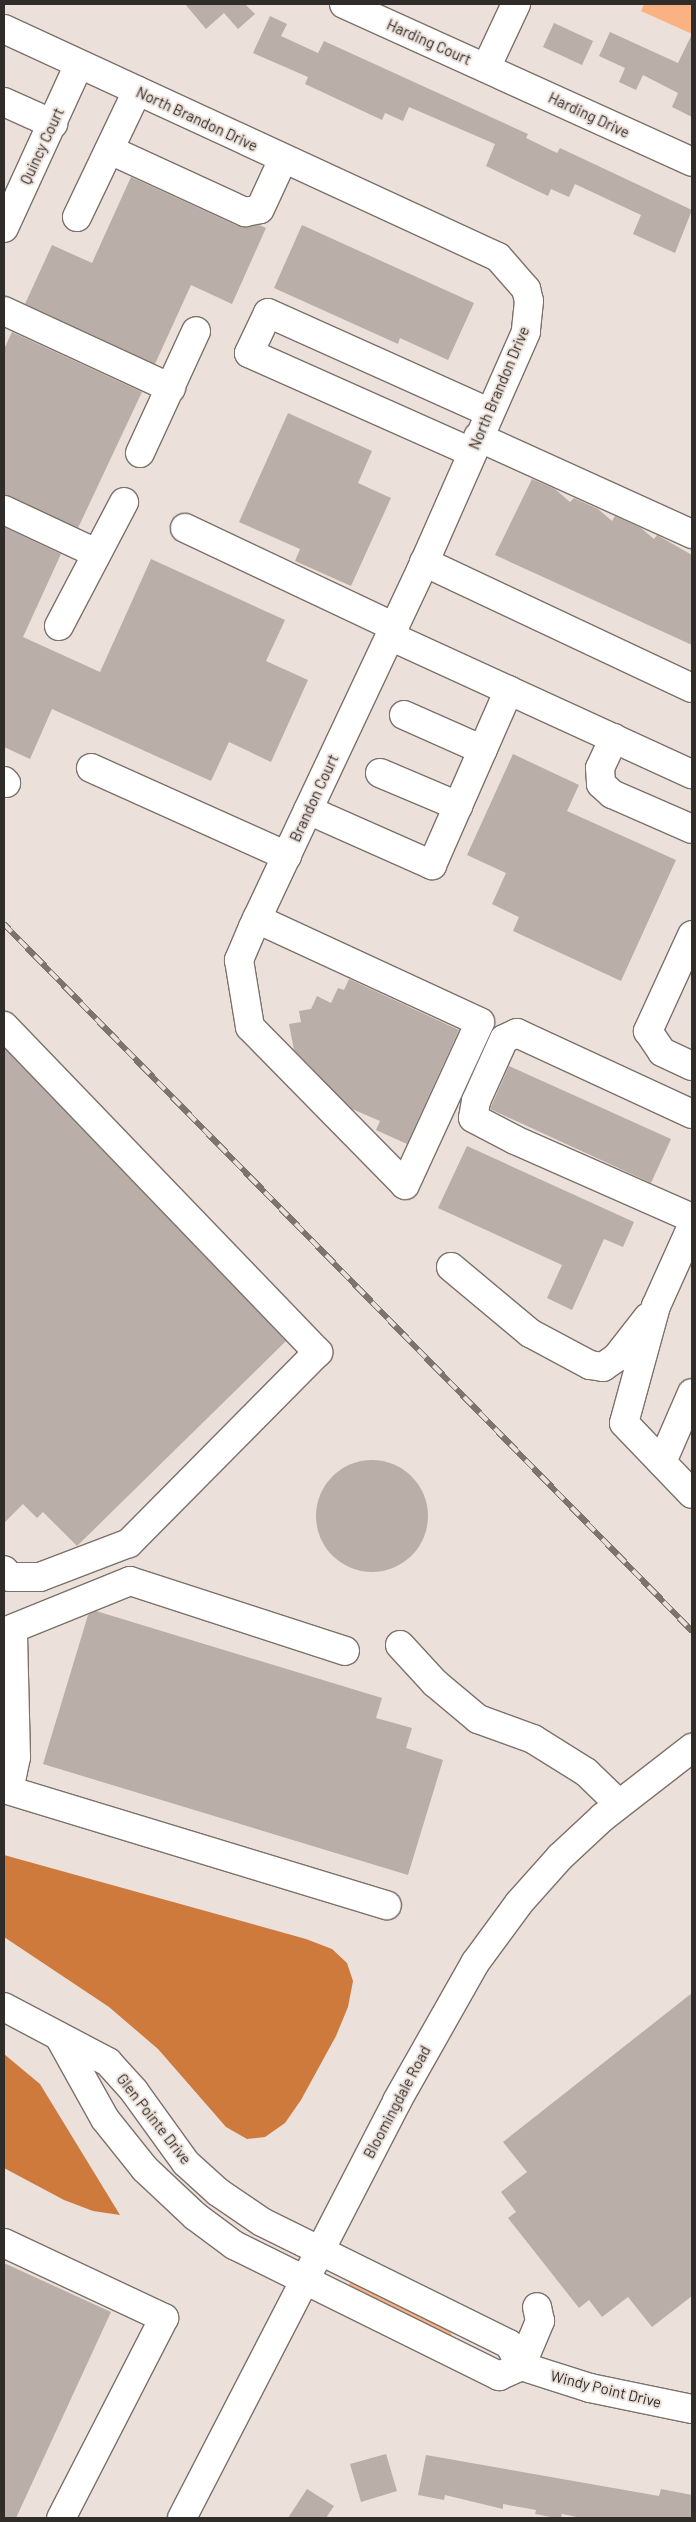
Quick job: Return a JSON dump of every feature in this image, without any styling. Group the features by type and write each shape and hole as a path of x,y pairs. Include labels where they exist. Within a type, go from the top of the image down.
{"street":[{"name":"Harding Court","path":"344,4 486,68"},
{"path":"486,68 516,4"},
{"name":"North Brandon Drive","path":"4,29 498,257 515,273 529,301 526,332 488,412 424,562 392,631"},
{"name":"Quincy Court","path":"4,228 79,64"},
{"name":"Harding Drive","path":"486,68 692,162"},
{"path":"77,217 137,91"},
{"path":"4,102 53,124"},
{"path":"110,150 245,212 260,209 283,158"},
{"path":"4,311 171,388"},
{"path":"488,412 268,313 249,353 429,434 474,445 692,534"},
{"path":"140,453 196,330"},
{"path":"429,434 448,394"},
{"path":"59,626 124,502"},
{"path":"4,510 96,553"},
{"path":"185,528 509,690 692,774"},
{"path":"424,562 692,688"},
{"name":"Brandon Court","path":"257,919 480,1022 405,1185 250,1026 239,960 257,919 392,631"},
{"path":"308,810 432,865 509,690"},
{"path":"404,715 483,750"},
{"path":"614,738 600,768 601,784 612,794 692,829"},
{"path":"91,768 287,856"},
{"path":"380,773 458,806"},
{"path":"692,935 648,1031 662,1052 692,1066"},
{"path":"4,1026 318,1352 129,1543 40,1577 6,1575"},
{"path":"692,1114 517,1033 504,1039 476,1101 473,1118 515,1140 692,1218"},
{"path":"692,1226 656,1306 624,1423 692,1494"},
{"path":"451,1267 530,1333 590,1365 603,1367 616,1358 656,1306"},
{"path":"662,1462 692,1394"},
{"path":"345,1651 130,1581 9,1631 16,1757 6,1790 387,1905"},
{"path":"400,1645 435,1683 478,1719 533,1739 586,1772 619,1804"},
{"name":"Bloomingdale Road","path":"182,2518 303,2282 448,2008 490,1940 540,1878 619,1804 692,1748"},
{"name":"Glen Pointe Drive","path":"4,2007 61,2040 108,2062 134,2091 186,2163 218,2192 262,2222 319,2252"},
{"path":"61,2040 105,2119 146,2169 194,2216 234,2245 303,2282 499,2376 521,2366 540,2322 537,2307"},
{"path":"4,2243 164,2318 61,2518"},
{"path":"319,2252 510,2344 521,2366"},
{"path":"456,2356 472,2326"},
{"name":"Windy Point Drive","path":"521,2366 590,2388 692,2409"}],"shaded area":[{"path":"644,4 692,4 692,34 641,11"},
{"path":"4,1855 306,1939 332,1949 347,1963 353,1981 348,2007 336,2036 301,2100 285,2123 265,2137 247,2139 226,2127 158,2049 109,2007 4,1937"},
{"path":"4,2054 40,2084 120,2215 93,2211 64,2200 4,2168"},
{"path":"350,2282 451,2332 452,2337 348,2288"}],"building":[{"path":"185,4 245,4 255,14 238,29 224,13 206,29"},
{"path":"270,16 287,24 281,36 318,53 324,41 528,134 526,138 557,153 560,148 692,210 675,253 633,234 641,215 575,184 569,197 551,189 548,196 486,166 495,144 409,107 403,121 385,113 382,120 305,84 308,77 253,53"},
{"path":"554,23 593,41 582,65 543,47"},
{"path":"610,32 678,63 692,34 692,117 672,107 678,93 643,75 636,90 619,82 625,68 599,56"},
{"path":"131,177 238,226 259,225 266,228 232,304 191,285 155,364 25,304 52,245 92,263"},
{"path":"302,225 474,303 448,360 400,338 398,344 274,288"},
{"path":"12,332 142,392 78,528 4,495 4,349"},
{"path":"288,413 372,451 358,483 391,498 351,586 295,561 300,549 239,522"},
{"path":"532,479 555,489 570,502 574,498 598,509 612,521 615,516 641,528 654,539 657,535 692,555 692,645 495,555"},
{"path":"4,527 61,554 23,637 100,672 151,559 285,620 266,661 308,680 271,762 229,742 211,781 52,709 30,759 4,747"},
{"path":"513,754 579,785 567,811 676,860 621,981 513,931 519,917 492,904 506,873 467,855"},
{"path":"349,979 459,1030 407,1144 376,1130 380,1121 352,1109 294,1050 289,1024 301,1022 299,1011 311,1009 317,996 331,1003 338,988 344,990"},
{"path":"4,1048 286,1341 77,1546 43,1512 37,1518 23,1504 4,1523"},
{"path":"509,1066 671,1139 651,1183 490,1109"},
{"path":"467,1146 634,1222 623,1247 604,1239 572,1310 547,1298 562,1265 438,1208"},
{"path":"372,1460 394,1464 412,1476 424,1494 428,1516 424,1538 412,1556 394,1568 372,1572 350,1568 332,1556 320,1538 316,1516 320,1494 332,1476 350,1464"},
{"path":"96,1611 382,1698 376,1718 412,1728 406,1748 443,1760 408,1875 43,1764 88,1615"},
{"path":"692,1993 692,2296 652,2327 628,2297 602,2317 589,2300 579,2308 508,2218 516,2212 501,2192 527,2172 503,2142"},
{"path":"4,2263 111,2312 16,2518 4,2518"},
{"path":"386,2454 397,2491 361,2502 350,2464"},
{"path":"426,2455 659,2496 661,2489 692,2495 692,2518 582,2518 562,2514 561,2518 556,2518 535,2514 536,2510 503,2504 503,2509 445,2495 444,2500 418,2495"},
{"path":"307,2489 334,2506 326,2518 288,2518"}],"railway":[{"path":"4,924 692,1631"}]}
